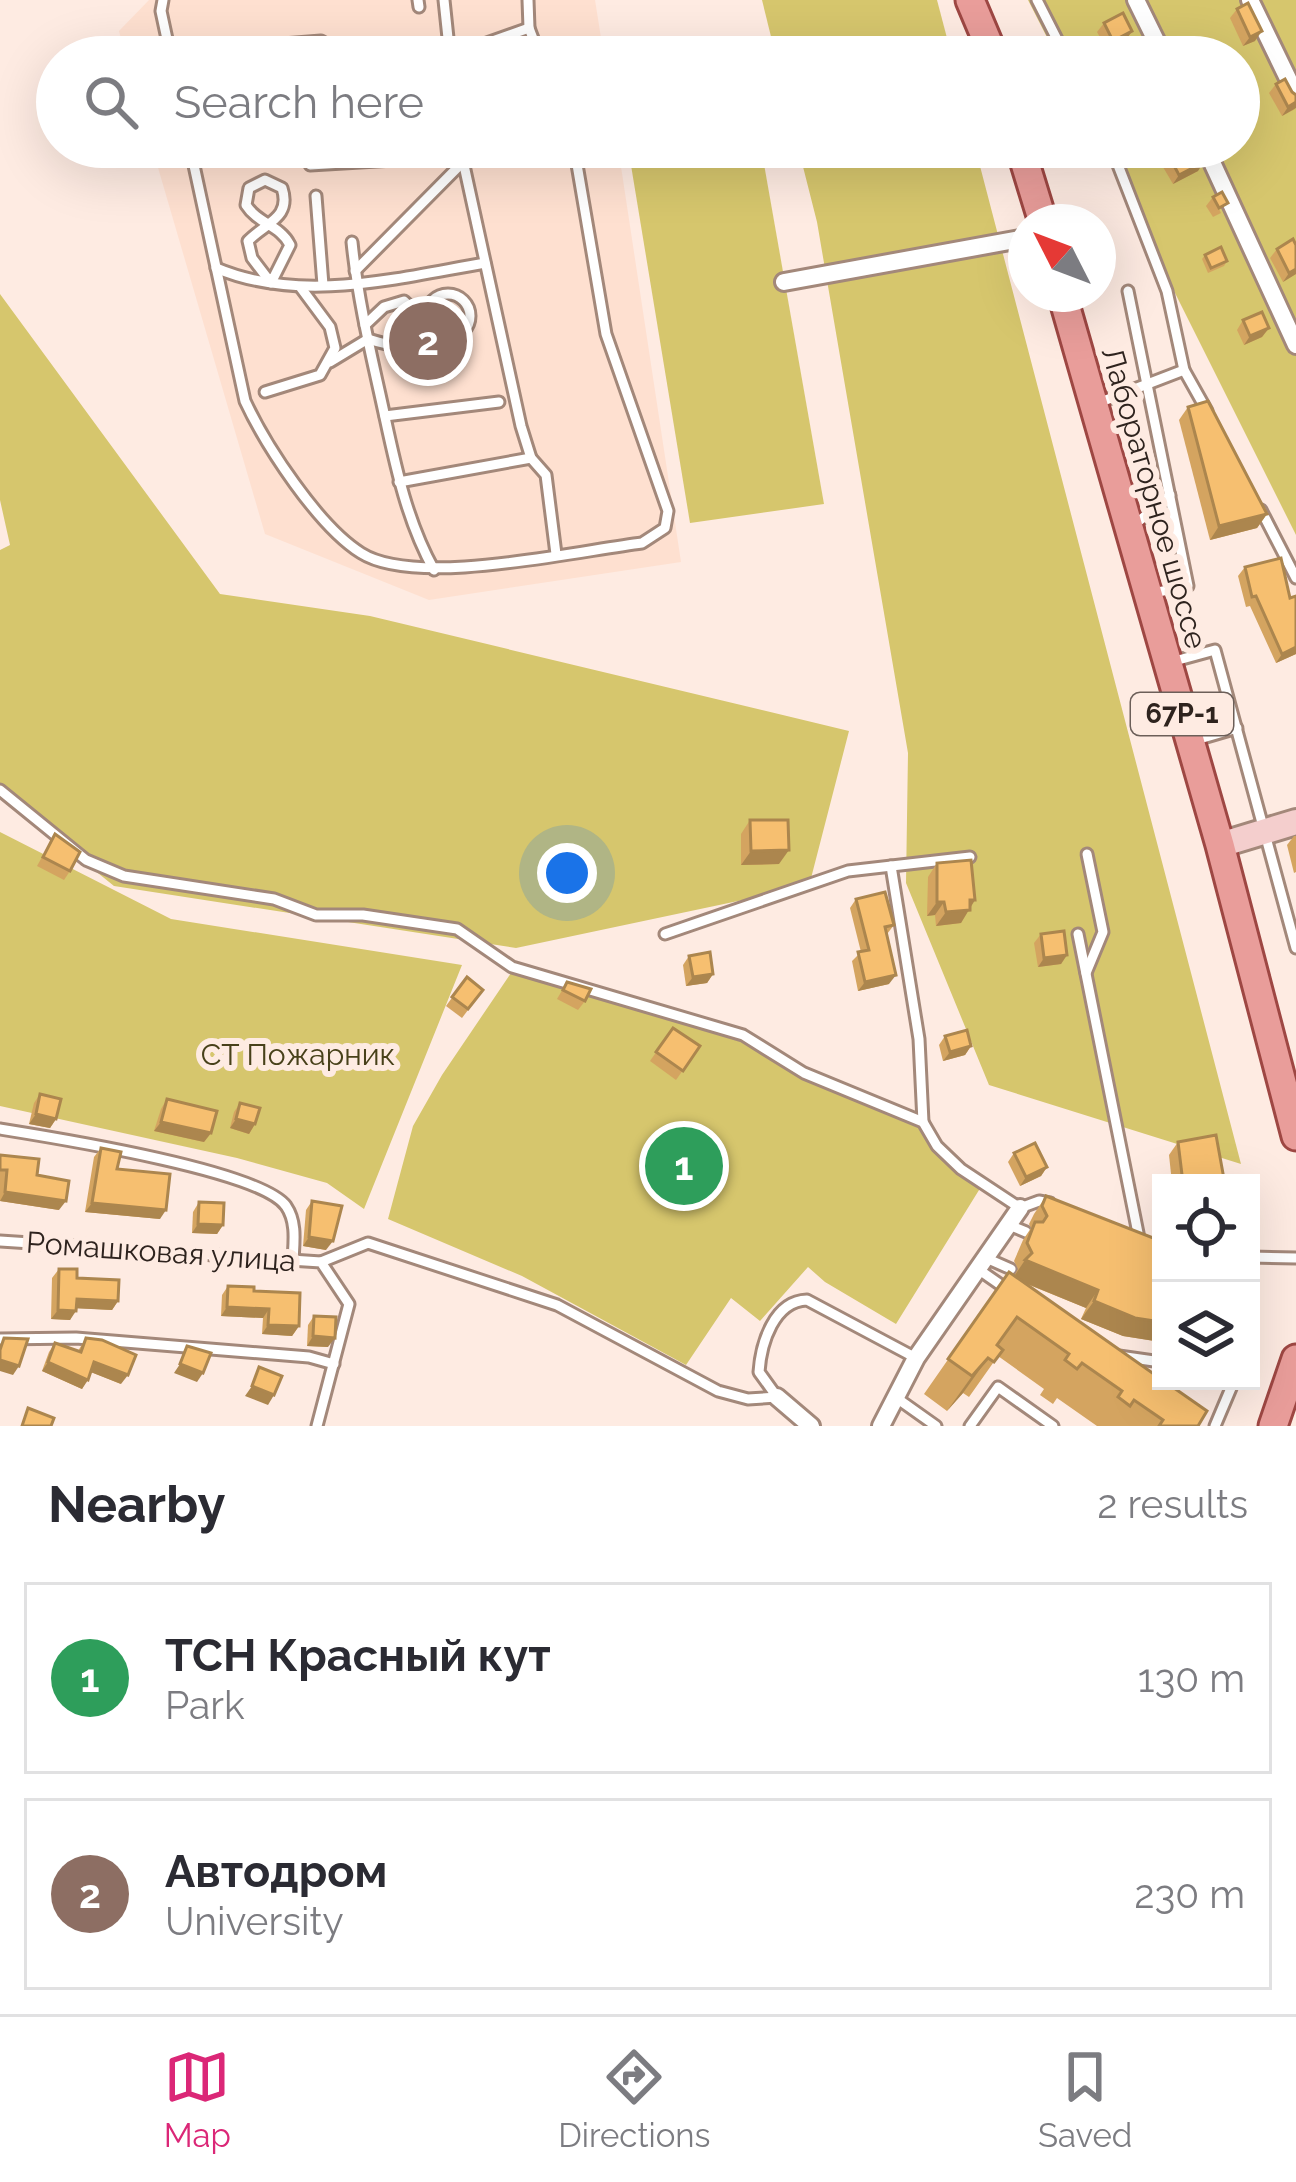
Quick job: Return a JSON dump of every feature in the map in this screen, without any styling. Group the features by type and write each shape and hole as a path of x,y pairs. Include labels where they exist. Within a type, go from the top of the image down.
{"main road":[{"path":"970,0 985,36"},
{"path":"1026,168 1037,204"},
{"name":"Лабораторное шоссе","path":"1067,312 1220,845 1296,1136"},
{"path":"1220,845 1296,822"},
{"path":"1273,1426 1296,1360"}],"street":[{"path":"1136,0 1154,36"},
{"path":"1250,0 1296,95"},
{"path":"1215,168 1296,345"},
{"path":"784,282 1008,241"},
{"path":"881,1426 916,1358 982,1263 1017,1228 1020,1208"},
{"path":"777,1397 811,1426"}],"lane":[{"path":"164,0 161,11 167,36"},
{"path":"444,0 448,36"},
{"path":"528,0 532,36"},
{"path":"1037,0 1055,36"},
{"path":"506,36 529,28"},
{"path":"195,168 244,401 258,430 330,525 362,554 434,570 642,543 665,528 668,512 606,334 578,168"},
{"path":"355,271 450,168"},
{"path":"464,168 531,458 546,475 556,554"},
{"path":"1119,168 1167,291 1184,370 1219,430"},
{"path":"271,283 248,250 248,241 268,225 282,213 286,197 282,188 265,180 249,188 246,205 257,221 268,225 286,236 290,245 271,283"},
{"path":"316,196 323,285"},
{"path":"352,242 356,284 399,482 419,543 434,570"},
{"path":"216,268 243,279 301,288 485,263"},
{"path":"265,392 320,375 335,348 330,327 301,288"},
{"path":"1128,291 1188,586 1148,594"},
{"path":"330,362 368,339 410,346 419,340 424,320 430,303 450,293 468,304 471,315 468,328 451,339 441,338 424,320 404,301 384,307 365,325"},
{"path":"1093,404 1184,370"},
{"path":"385,416 499,402"},
{"path":"399,482 531,458"},
{"path":"1129,530 1170,495"},
{"path":"1258,503 1296,578"},
{"path":"1167,663 1215,650 1296,948"},
{"path":"1190,742 1237,728"},
{"path":"0,790 86,860 124,877 274,899 316,915 363,915 457,929 512,967 743,1035 804,1073 923,1122"},
{"path":"1086,973 1103,932 1087,854"},
{"path":"665,934 848,871 970,857"},
{"path":"891,866 919,1039 923,1122 937,1146 961,1169 1020,1208 1055,1203"},
{"path":"1078,934 1139,1238"},
{"path":"0,1130 173,1161 258,1189 285,1203 294,1226 292,1260"},
{"path":"1118,1229 1152,1242"},
{"name":"Ромашковая улица","path":"0,1241 321,1262 368,1243 556,1305 683,1376 748,1399 777,1397"},
{"path":"1260,1257 1296,1258"},
{"name":"Ромашковая улица","path":"321,1262 349,1304 334,1364"},
{"path":"982,1263 1011,1269"},
{"path":"982,1263 1013,1294"},
{"path":"777,1397 759,1372 760,1353 779,1313 794,1300 807,1300 916,1358"},
{"path":"0,1339 76,1338 309,1357 334,1364 317,1426"},
{"path":"1116,1366 1099,1353 1152,1361"},
{"path":"970,1426 998,1387 1053,1426"},
{"path":"1215,1426 1230,1390"},
{"path":"898,1399 936,1426"}],"shaded area":[{"path":"149,0 595,0 601,36 120,36 119,31"},
{"path":"158,168 621,168 681,562 429,600 265,534"}],"green space":[{"path":"762,0 937,0 946,36 771,36"},
{"path":"1028,0 1296,0 1296,535 1112,168 1260,168 1260,36 1046,36"},
{"path":"631,168 765,168 824,504 690,523"},
{"path":"803,168 980,168 1008,273 1008,312 1018,312 1241,1164 989,1085 906,883 908,753 817,222"},
{"path":"0,294 220,594 370,616 849,731 809,886 516,948 114,886 0,794 0,550 10,545 0,500"},
{"name":"СТ Пожарник","path":"0,832 171,919 462,965 364,1209 327,1183 237,1158 0,1106"},
{"path":"511,973 745,1039 900,1112 984,1182 896,1324 808,1267 760,1321 731,1298 686,1365 522,1276 388,1219 413,1126"}],"building":[{"path":"1248,3 1262,31 1250,36 1237,9"},
{"path":"1123,13 1132,31 1110,36 1104,23"},
{"path":"1285,79 1296,95 1296,102 1288,107 1276,84"},
{"path":"1222,192 1228,203 1219,208 1213,197"},
{"path":"1293,239 1296,269 1289,273 1277,249"},
{"path":"1221,247 1227,261 1211,268 1205,255"},
{"path":"1262,312 1269,328 1250,336 1243,320"},
{"path":"1208,401 1267,514 1219,526 1188,407"},
{"path":"1281,558 1290,598 1296,596 1296,647 1282,654 1256,596 1252,597 1245,567"},
{"path":"750,820 788,820 789,850 751,851"},
{"path":"55,834 80,852 70,871 43,857"},
{"path":"971,860 975,900 970,900 970,910 946,912 944,902 937,902 937,863"},
{"path":"885,892 894,925 885,927 896,975 865,982 858,952 869,950 856,899"},
{"path":"1064,931 1067,955 1044,958 1041,934"},
{"path":"710,952 713,974 693,977 689,956"},
{"path":"467,977 483,990 468,1009 452,997"},
{"path":"567,982 591,989 585,1001 563,990"},
{"path":"673,1028 700,1046 683,1071 656,1052"},
{"path":"967,1030 971,1046 950,1052 945,1036"},
{"path":"40,1094 61,1099 56,1119 36,1114"},
{"path":"167,1099 217,1111 211,1133 161,1122"},
{"path":"240,1103 260,1108 255,1124 236,1119"},
{"path":"1216,1135 1223,1174 1182,1174 1178,1142"},
{"path":"1035,1143 1047,1167 1026,1177 1014,1153"},
{"path":"101,1148 121,1152 117,1169 170,1174 166,1210 92,1203"},
{"path":"0,1155 39,1159 37,1175 69,1181 66,1201 5,1192 7,1170 0,1170"},
{"path":"1046,1196 1152,1237 1152,1321 1094,1301 1098,1290 1025,1260 1032,1253 1027,1243 1035,1222 1047,1216 1042,1206"},
{"path":"312,1201 342,1206 333,1241 309,1237"},
{"path":"199,1202 224,1203 223,1225 198,1224"},
{"path":"59,1269 77,1269 77,1278 119,1280 118,1301 77,1299 76,1311 58,1310"},
{"path":"1009,1272 1152,1373 1152,1390 1177,1390 1207,1411 1198,1426 1159,1426 1163,1420 1134,1400 1130,1406 1118,1397 1122,1391 1082,1363 1077,1369 1065,1360 1069,1354 1017,1317 997,1345 1003,1350 994,1362 988,1358 972,1376 948,1359"},
{"path":"228,1286 300,1293 299,1326 268,1325 269,1309 227,1307"},
{"path":"314,1316 336,1317 335,1338 313,1336"},
{"path":"4,1338 28,1339 19,1366 0,1360"},
{"path":"86,1338 136,1355 128,1375 94,1362 88,1380 48,1362 55,1343 81,1352"},
{"path":"187,1346 211,1353 203,1373 180,1364"},
{"path":"259,1367 282,1376 274,1395 252,1386"},
{"path":"28,1408 54,1418 51,1426 22,1426"}],"place":[{"name":"Автодром","path":"428,341"},
{"name":"ТСН Красный кут","path":"684,1166"}]}
